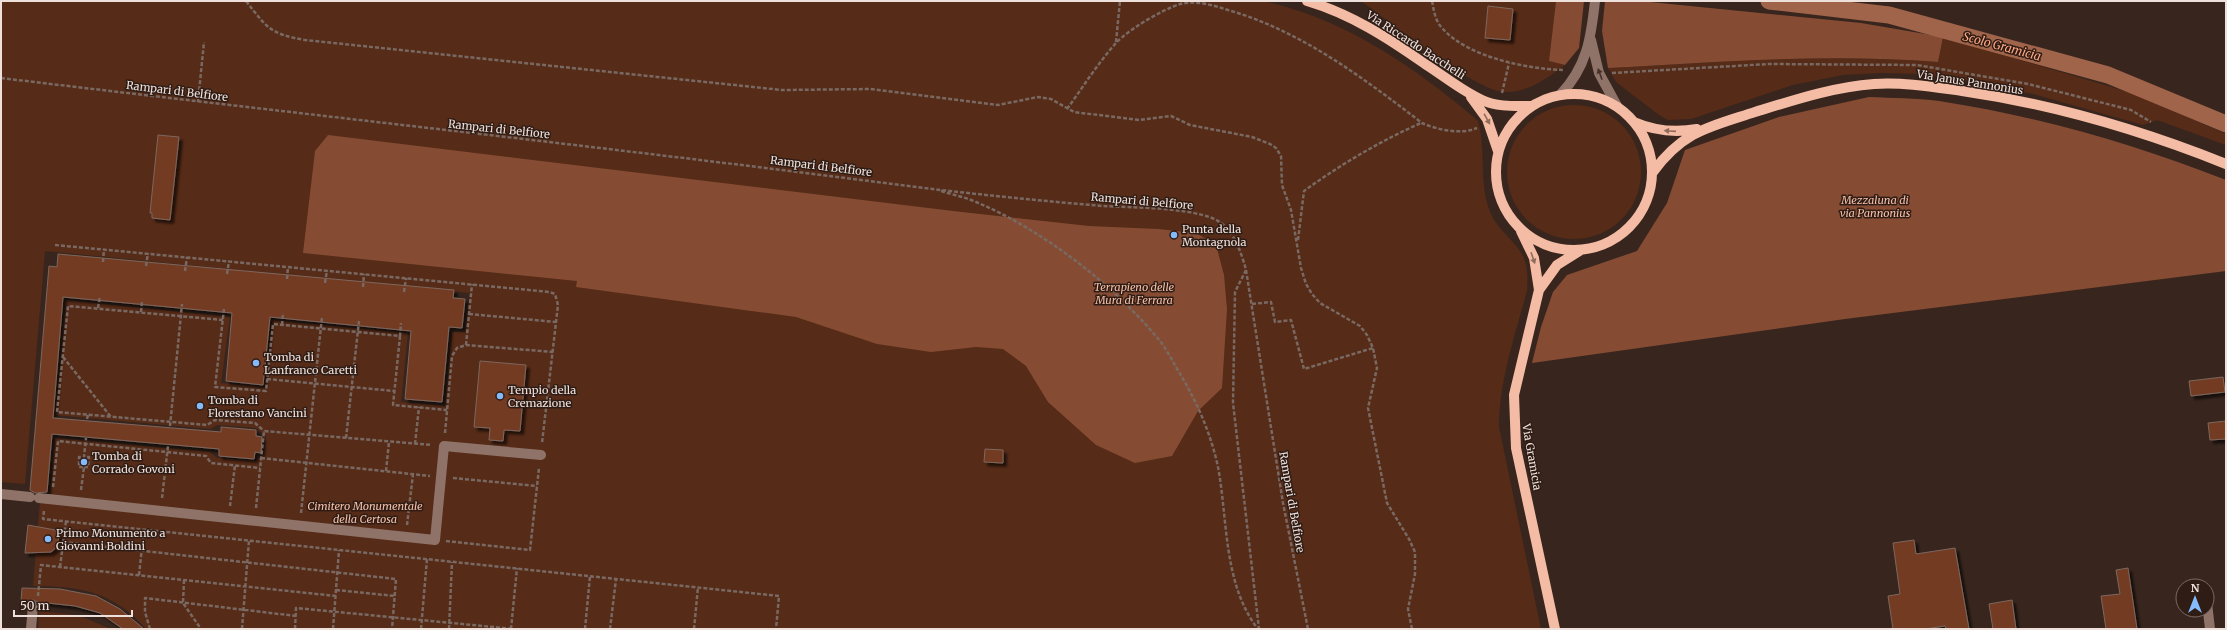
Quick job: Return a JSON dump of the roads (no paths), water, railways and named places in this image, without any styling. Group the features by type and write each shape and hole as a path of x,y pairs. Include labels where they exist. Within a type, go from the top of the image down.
{"main road":[{"name":"Via Riccardo Bacchelli","path":"1307,1 1335,10 1376,31 1467,93 1483,101 1498,104 1530,106"},
{"name":"Via Janus Pannonius","path":"1653,172 1675,145 1707,128 1830,90 1875,84 1915,85 1975,93 2052,109 2159,140 2226,164"},
{"name":"Via Riccardo Bacchelli","path":"1467,93 1487,119 1498,151"},
{"name":"Via Gramicia","path":"1520,228 1532,238 1550,246 1566,250 1582,250 1602,245 1616,238 1634,222 1646,203 1650,192 1653,172 1650,151 1645,137 1634,121 1617,106 1602,98 1589,95 1560,95 1530,106 1515,120 1507,132 1498,151 1496,176 1498,189 1505,208 1520,228 1534,258 1539,290"},
{"name":"Via Janus Pannonius","path":"1634,121 1646,127 1672,131 1707,128"},
{"name":"Via Gramicia","path":"1554,629 1516,448 1513,428 1514,395 1517,376 1539,290 1557,265 1582,250"}],"street":[{"name":"Via Gramicia","path":"1560,95 1571,83 1579,70 1591,40 1595,1"},
{"name":"Via Gramicia","path":"1591,40 1600,73 1617,106"},
{"path":"1,494 435,540 444,446 541,455"},
{"path":"31,629 32,606"},
{"path":"2209,618 2210,629"}],"waterway":[{"name":"Scolo Gramicia","path":"1769,1 1889,15 2108,75 2226,124"}],"place":[{"name":"Punta della Montagnola","path":"1174,235"},
{"name":"Tomba di Lanfranco Caretti","path":"256,363"},
{"name":"Tempio della Cremazione","path":"500,396"},
{"name":"Tomba di Florestano Vancini","path":"200,406"},
{"name":"Tomba di Corrado Govoni","path":"84,462"},
{"name":"Primo Monumento a Giovanni Boldini","path":"48,539"}],"park label":[{"name":"Mezzaluna di via Pannonius","path":"1875,206"},
{"name":"Terrapieno delle Mura di Ferrara","path":"1134,293"},
{"name":"Cimitero Monumentale della Certosa","path":"365,512"}]}
